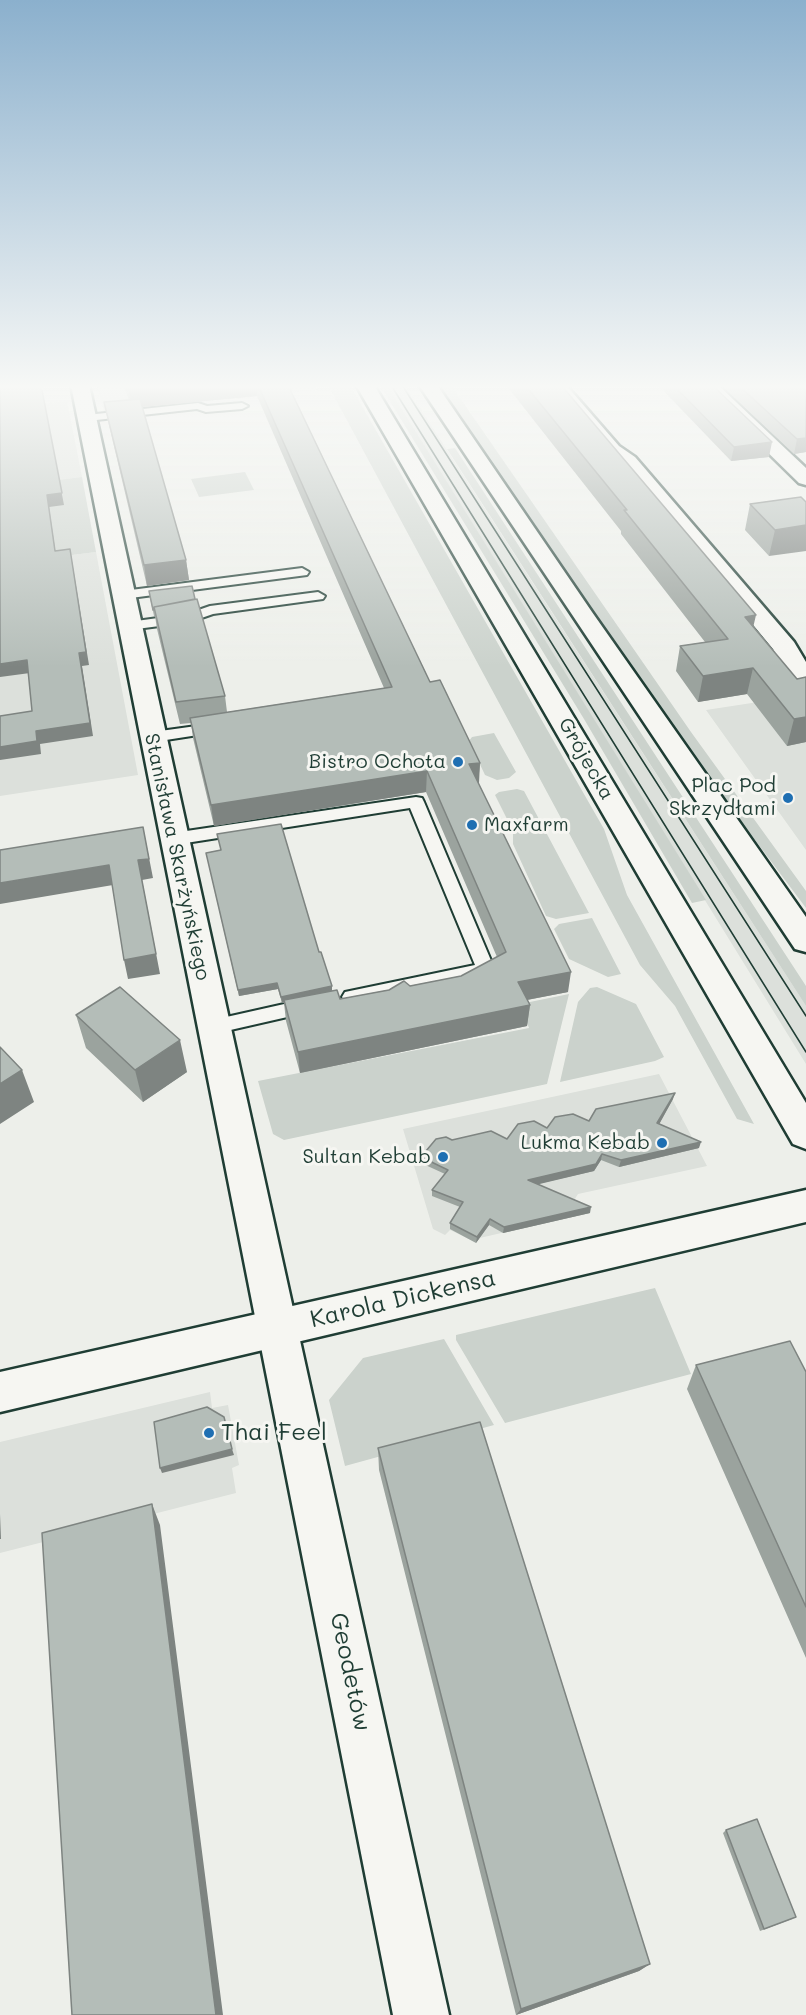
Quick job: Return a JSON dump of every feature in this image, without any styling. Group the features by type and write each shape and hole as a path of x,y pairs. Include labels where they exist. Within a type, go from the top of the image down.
{"street":[{"name":"Stanisława Skarżyńskiego","path":"99,479 173,839 278,1329"},
{"name":"Grójecka","path":"420,479 806,1134"},
{"path":"492,479 806,941"},
{"path":"643,479 785,647 790,659 806,677"},
{"name":"Karola Dickensa","path":"0,1392 806,1206"},
{"name":"Geodetów","path":"278,1329 422,2015"}],"lane":[{"path":"123,595 302,572"},
{"path":"129,626 190,618 210,610 318,596"},
{"path":"153,737 235,725"},
{"path":"173,839 416,802 486,970 213,1027"}],"shaded area":[{"path":"0,479 65,479 0,487"},
{"path":"82,479 96,552 0,564 0,487"},
{"path":"191,479 249,479 254,490 199,497"},
{"path":"379,479 404,479 604,829 627,895 754,1124 737,1119 675,1006 640,965"},
{"path":"437,479 445,479 706,900 692,903 584,719"},
{"path":"445,479 466,479 806,1006 806,1064"},
{"path":"466,479 475,479 806,986 806,1006"},
{"path":"503,479 516,479 691,732 806,891 806,908 674,732"},
{"path":"96,552 138,775 0,796 0,564"},
{"path":"806,690 806,850 706,710 791,697"},
{"path":"494,733 516,772 509,778 497,780 485,775 469,741 472,737"},
{"path":"517,789 524,791 589,913 556,919 546,916 513,844 513,831 495,795 499,792"},
{"path":"592,918 621,974 608,977 569,959 554,929 559,924"},
{"path":"597,987 636,1004 664,1057 560,1082 578,1002 590,988"},
{"path":"569,994 547,1084 284,1140 273,1134 258,1081 529,1028 520,1004"},
{"path":"659,1074 707,1166 578,1194 562,1219 471,1240 450,1230 445,1235 433,1229 403,1129"},
{"path":"655,1288 691,1374 505,1423 456,1340 456,1335"},
{"path":"444,1339 494,1425 345,1466 329,1400 363,1358"},
{"path":"210,1392 212,1408 228,1405 239,1465 232,1468 236,1493 0,1553 0,1442"}],"building":[{"path":"0,479 59,479 62,493 47,495 55,551 70,549 86,652 79,653 90,723 36,731 37,741 0,747 0,716 32,711 27,660 0,664"},
{"path":"123,479 163,479 186,560 144,565"},
{"path":"300,479 333,479 430,682 440,680 480,763 469,764 571,972 518,982 530,1005 298,1052 284,1000 337,990 340,999 389,990 404,981 410,986 461,976 506,952 427,771 211,805 190,718 392,687"},
{"path":"602,479 641,479 756,615 745,617 797,679 806,677 806,717 794,719 753,668 703,676 680,646 728,639 624,510 627,510"},
{"path":"801,497 806,502 806,525 775,530 750,504"},
{"path":"192,586 195,599 154,607 153,610 149,591"},
{"path":"197,599 225,696 176,702 154,607"},
{"path":"281,824 319,952 321,952 332,986 281,997 277,983 238,990 206,853 221,850 217,834"},
{"path":"143,827 149,859 138,860 156,954 124,960 109,865 0,883 0,850"},
{"path":"120,987 180,1040 135,1070 76,1015"},
{"path":"0,1047 22,1070 0,1084"},
{"path":"675,1093 657,1123 701,1142 621,1160 602,1154 596,1164 528,1180 591,1207 504,1227 490,1219 477,1237 450,1223 463,1202 432,1190 448,1170 421,1157 436,1139 446,1137 452,1140 491,1131 507,1139 518,1124 534,1121 547,1128 555,1117 573,1114 589,1121 596,1109"},
{"path":"790,1341 806,1372 806,1607 696,1365"},
{"path":"207,1407 224,1417 232,1449 160,1468 154,1422"},
{"path":"480,1422 650,1964 521,2009 378,1448"},
{"path":"152,1504 216,2015 72,2015 42,1533"},
{"path":"757,1819 796,1917 764,1929 726,1830"}],"tram line":[{"path":"450,479 806,1052"},
{"path":"462,479 806,1016"}],"place":[{"name":"Bistro Ochota","path":"458,762"},
{"name":"Plac Pod Skrzydłami","path":"788,798"},
{"name":"Maxfarm","path":"472,825"},
{"name":"Lukma Kebab","path":"662,1143"},
{"name":"Sultan Kebab","path":"443,1157"},
{"name":"Thai Feel","path":"209,1433"}]}
